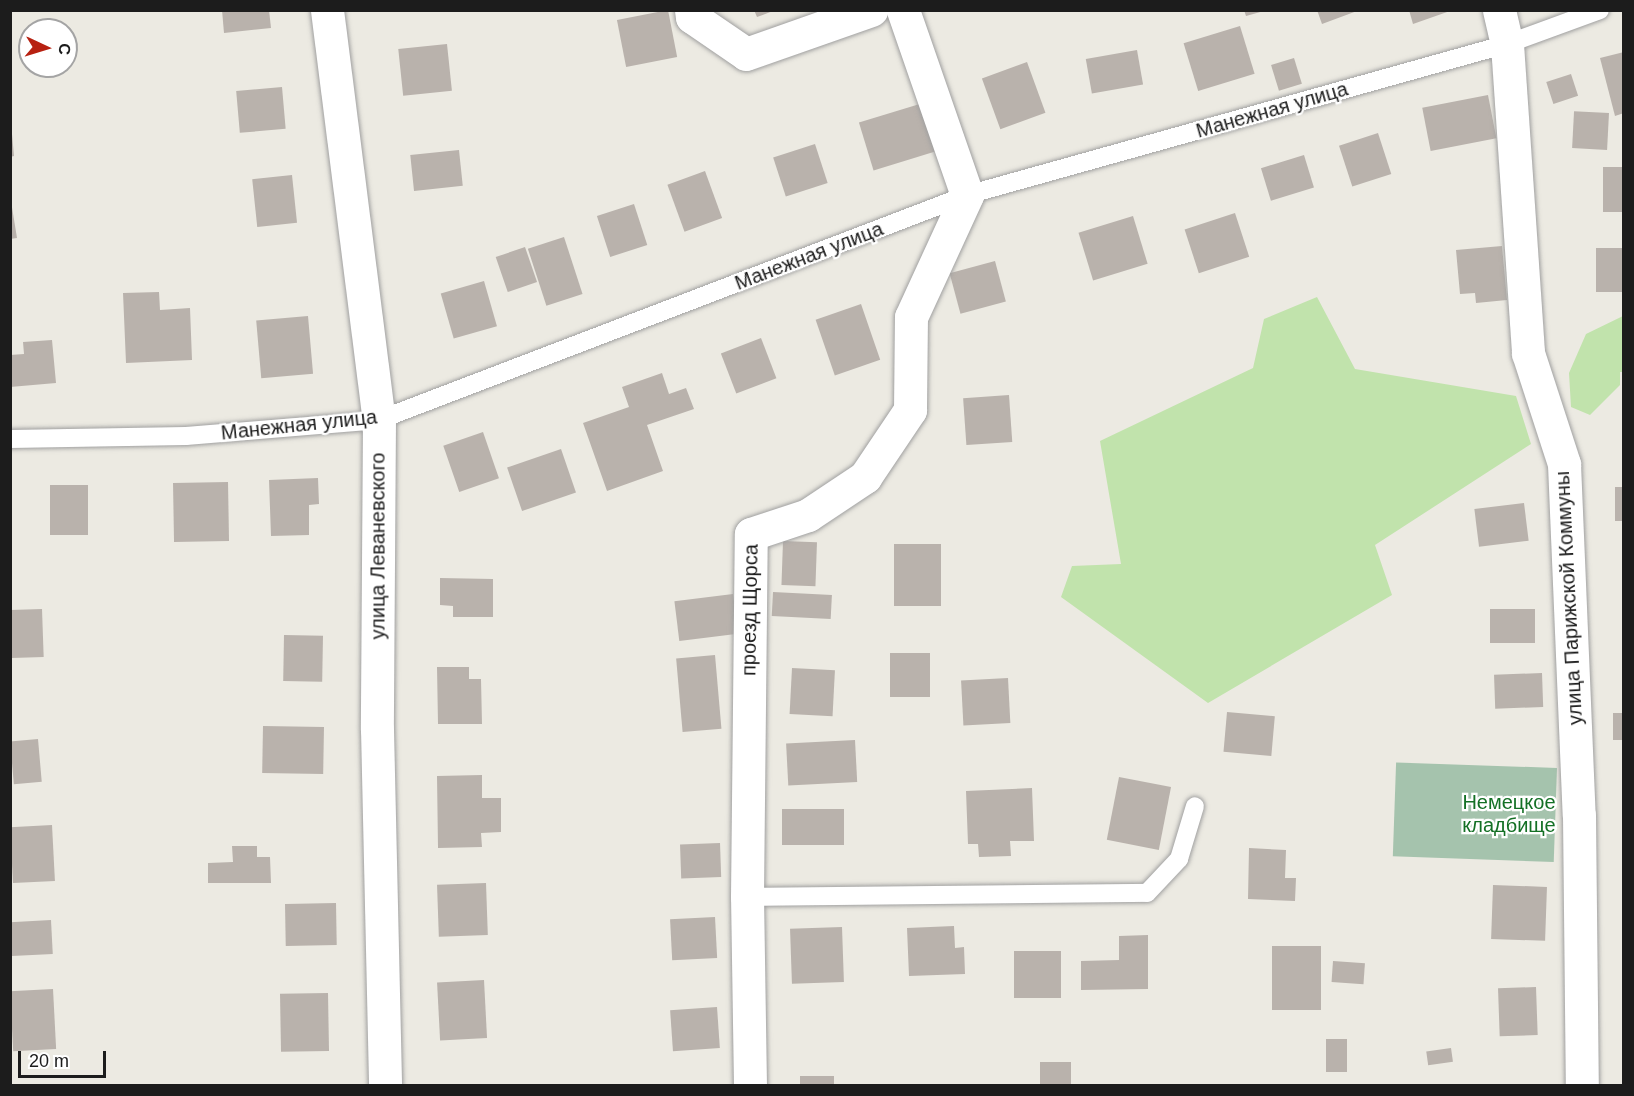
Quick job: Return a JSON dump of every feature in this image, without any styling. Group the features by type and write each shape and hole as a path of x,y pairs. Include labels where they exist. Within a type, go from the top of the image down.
{"street":[{"name":"улица Леваневского","path":"327,10 379,420 377,729 385,1086"},
{"path":"691,10 692,17 746,54 871,10"},
{"path":"903,10 967,195"},
{"name":"улица Парижской Коммуны","path":"1499,10 1507,44 1528,352 1564,464 1579,815 1582,1086"},
{"name":"проезд Щорса","path":"750,1086 747,897 751,534 808,515 865,477 910,410 911,316 967,195"}],"lane":[{"name":"Манежная улица","path":"10,439 186,436 379,420 967,195 1507,44 1600,10"},
{"path":"747,897 1147,893 1179,859 1195,806"}],"green space":[{"path":"1317,297 1355,369 1516,396 1531,444 1375,545 1392,595 1208,703 1061,597 1072,566 1121,564 1100,441 1253,368 1264,319"},
{"path":"1623,316 1623,372 1620,372 1620,385 1590,415 1571,407 1569,373 1586,334"},
{"name":"Немецкое кладбище","path":"1396,762 1557,768 1554,862 1393,856"}],"building":[{"path":"222,10 269,10 271,28 224,33"},
{"path":"668,10 677,57 626,67 617,20"},
{"path":"754,10 773,10 773,11 757,17"},
{"path":"1244,10 1263,10 1264,11 1246,16"},
{"path":"1317,10 1357,10 1357,11 1322,24"},
{"path":"1409,10 1450,10 1450,11 1413,24"},
{"path":"1240,26 1255,74 1198,91 1184,43"},
{"path":"447,44 452,91 403,96 398,49"},
{"path":"1137,50 1143,84 1092,93 1086,59"},
{"path":"1624,52 1624,113 1615,116 1600,58"},
{"path":"1294,58 1302,84 1279,91 1271,65"},
{"path":"1027,62 1045,113 1000,129 982,78"},
{"path":"1571,74 1578,96 1553,104 1546,82"},
{"path":"282,87 286,129 240,133 236,91"},
{"path":"1488,95 1496,138 1431,151 1422,108"},
{"path":"923,103 938,151 874,170 859,123"},
{"path":"1574,111 1609,113 1607,150 1572,148"},
{"path":"1378,133 1391,174 1352,187 1339,146"},
{"path":"10,134 12,134 14,156 10,157"},
{"path":"815,144 828,183 786,197 773,158"},
{"path":"459,150 463,186 414,191 410,155"},
{"path":"1304,155 1314,188 1271,201 1261,168"},
{"path":"1603,167 1624,167 1624,212 1603,212"},
{"path":"705,171 722,218 685,232 667,185"},
{"path":"292,175 297,223 257,227 252,179"},
{"path":"10,195 17,238 10,239"},
{"path":"634,204 647,245 610,257 597,216"},
{"path":"1235,213 1249,257 1199,273 1185,229"},
{"path":"1133,216 1148,264 1093,280 1078,233"},
{"path":"564,237 583,294 546,306 528,249"},
{"path":"1502,246 1507,300 1476,303 1475,293 1460,294 1456,250"},
{"path":"525,247 537,282 508,292 496,257"},
{"path":"1596,248 1624,248 1624,292 1596,292"},
{"path":"995,261 1006,302 960,314 950,273"},
{"path":"484,281 497,326 454,339 441,293"},
{"path":"159,292 160,310 190,308 192,360 126,363 123,293"},
{"path":"861,304 880,360 835,375 816,320"},
{"path":"308,316 313,374 261,378 256,321"},
{"path":"761,338 776,378 736,394 721,353"},
{"path":"52,340 56,383 10,387 10,355 24,354 23,342"},
{"path":"662,373 669,394 686,388 694,409 647,425 663,471 607,491 583,423 629,407 622,387"},
{"path":"1009,395 1012,442 966,445 963,398"},
{"path":"483,432 499,478 459,492 443,446"},
{"path":"561,449 576,492 522,511 507,468"},
{"path":"318,478 319,504 309,505 309,535 271,536 269,480"},
{"path":"228,482 229,541 174,542 173,483"},
{"path":"50,485 88,485 88,535 50,535"},
{"path":"1615,487 1624,487 1624,521 1615,521"},
{"path":"1524,503 1529,541 1479,547 1474,509"},
{"path":"783,541 817,542 815,586 781,585"},
{"path":"894,544 941,544 941,606 894,606"},
{"path":"440,578 493,579 493,617 453,617 453,606 440,605"},
{"path":"773,592 832,595 831,619 772,616"},
{"path":"733,594 738,634 679,641 674,601"},
{"path":"42,609 44,657 12,658 10,610"},
{"path":"1490,609 1535,609 1535,643 1490,643"},
{"path":"284,635 323,636 322,682 283,681"},
{"path":"890,653 930,653 930,697 890,697"},
{"path":"715,655 721,729 683,732 676,658"},
{"path":"437,667 469,667 469,679 481,679 482,724 438,724"},
{"path":"792,668 835,670 833,716 790,714"},
{"path":"1542,673 1543,707 1495,709 1494,675"},
{"path":"1008,678 1010,723 963,725 961,680"},
{"path":"1227,712 1275,716 1271,756 1224,752"},
{"path":"1613,713 1624,713 1624,740 1613,740"},
{"path":"263,726 324,727 323,774 262,773"},
{"path":"38,739 42,782 14,784 10,741"},
{"path":"855,740 857,782 788,786 786,744"},
{"path":"482,775 482,798 501,798 501,832 481,833 482,847 438,848 437,776"},
{"path":"1119,777 1171,787 1159,850 1107,840"},
{"path":"1032,788 1034,841 1010,841 1011,856 979,857 978,844 968,844 966,791"},
{"path":"782,809 844,809 844,845 782,845"},
{"path":"52,825 55,881 13,883 10,827"},
{"path":"720,843 721,877 681,878 680,844"},
{"path":"232,846 257,846 257,857 270,857 271,883 208,883 208,863 233,862"},
{"path":"1249,848 1286,850 1285,878 1296,878 1295,901 1248,899"},
{"path":"486,883 488,935 439,937 437,885"},
{"path":"1493,885 1547,887 1545,941 1491,939"},
{"path":"336,903 337,945 286,946 285,904"},
{"path":"715,917 717,958 672,960 670,919"},
{"path":"51,920 53,954 12,956 10,922"},
{"path":"954,926 955,948 964,947 965,974 909,976 907,928"},
{"path":"842,927 844,982 792,984 790,929"},
{"path":"1148,935 1148,989 1081,990 1081,961 1119,960 1119,936"},
{"path":"1272,946 1321,946 1321,1010 1272,1010"},
{"path":"1014,951 1061,951 1061,998 1014,998"},
{"path":"1333,961 1365,963 1363,984 1332,982"},
{"path":"484,980 487,1038 440,1040 437,982"},
{"path":"1536,987 1538,1035 1500,1036 1498,988"},
{"path":"53,989 56,1049 13,1051 10,991"},
{"path":"328,993 329,1051 281,1052 280,994"},
{"path":"717,1007 720,1048 673,1051 670,1010"},
{"path":"1326,1039 1347,1039 1347,1072 1326,1072"},
{"path":"1451,1048 1453,1062 1428,1065 1426,1051"},
{"path":"1040,1062 1071,1062 1071,1086 1040,1086"},
{"path":"800,1076 834,1076 834,1086 800,1086"}]}
